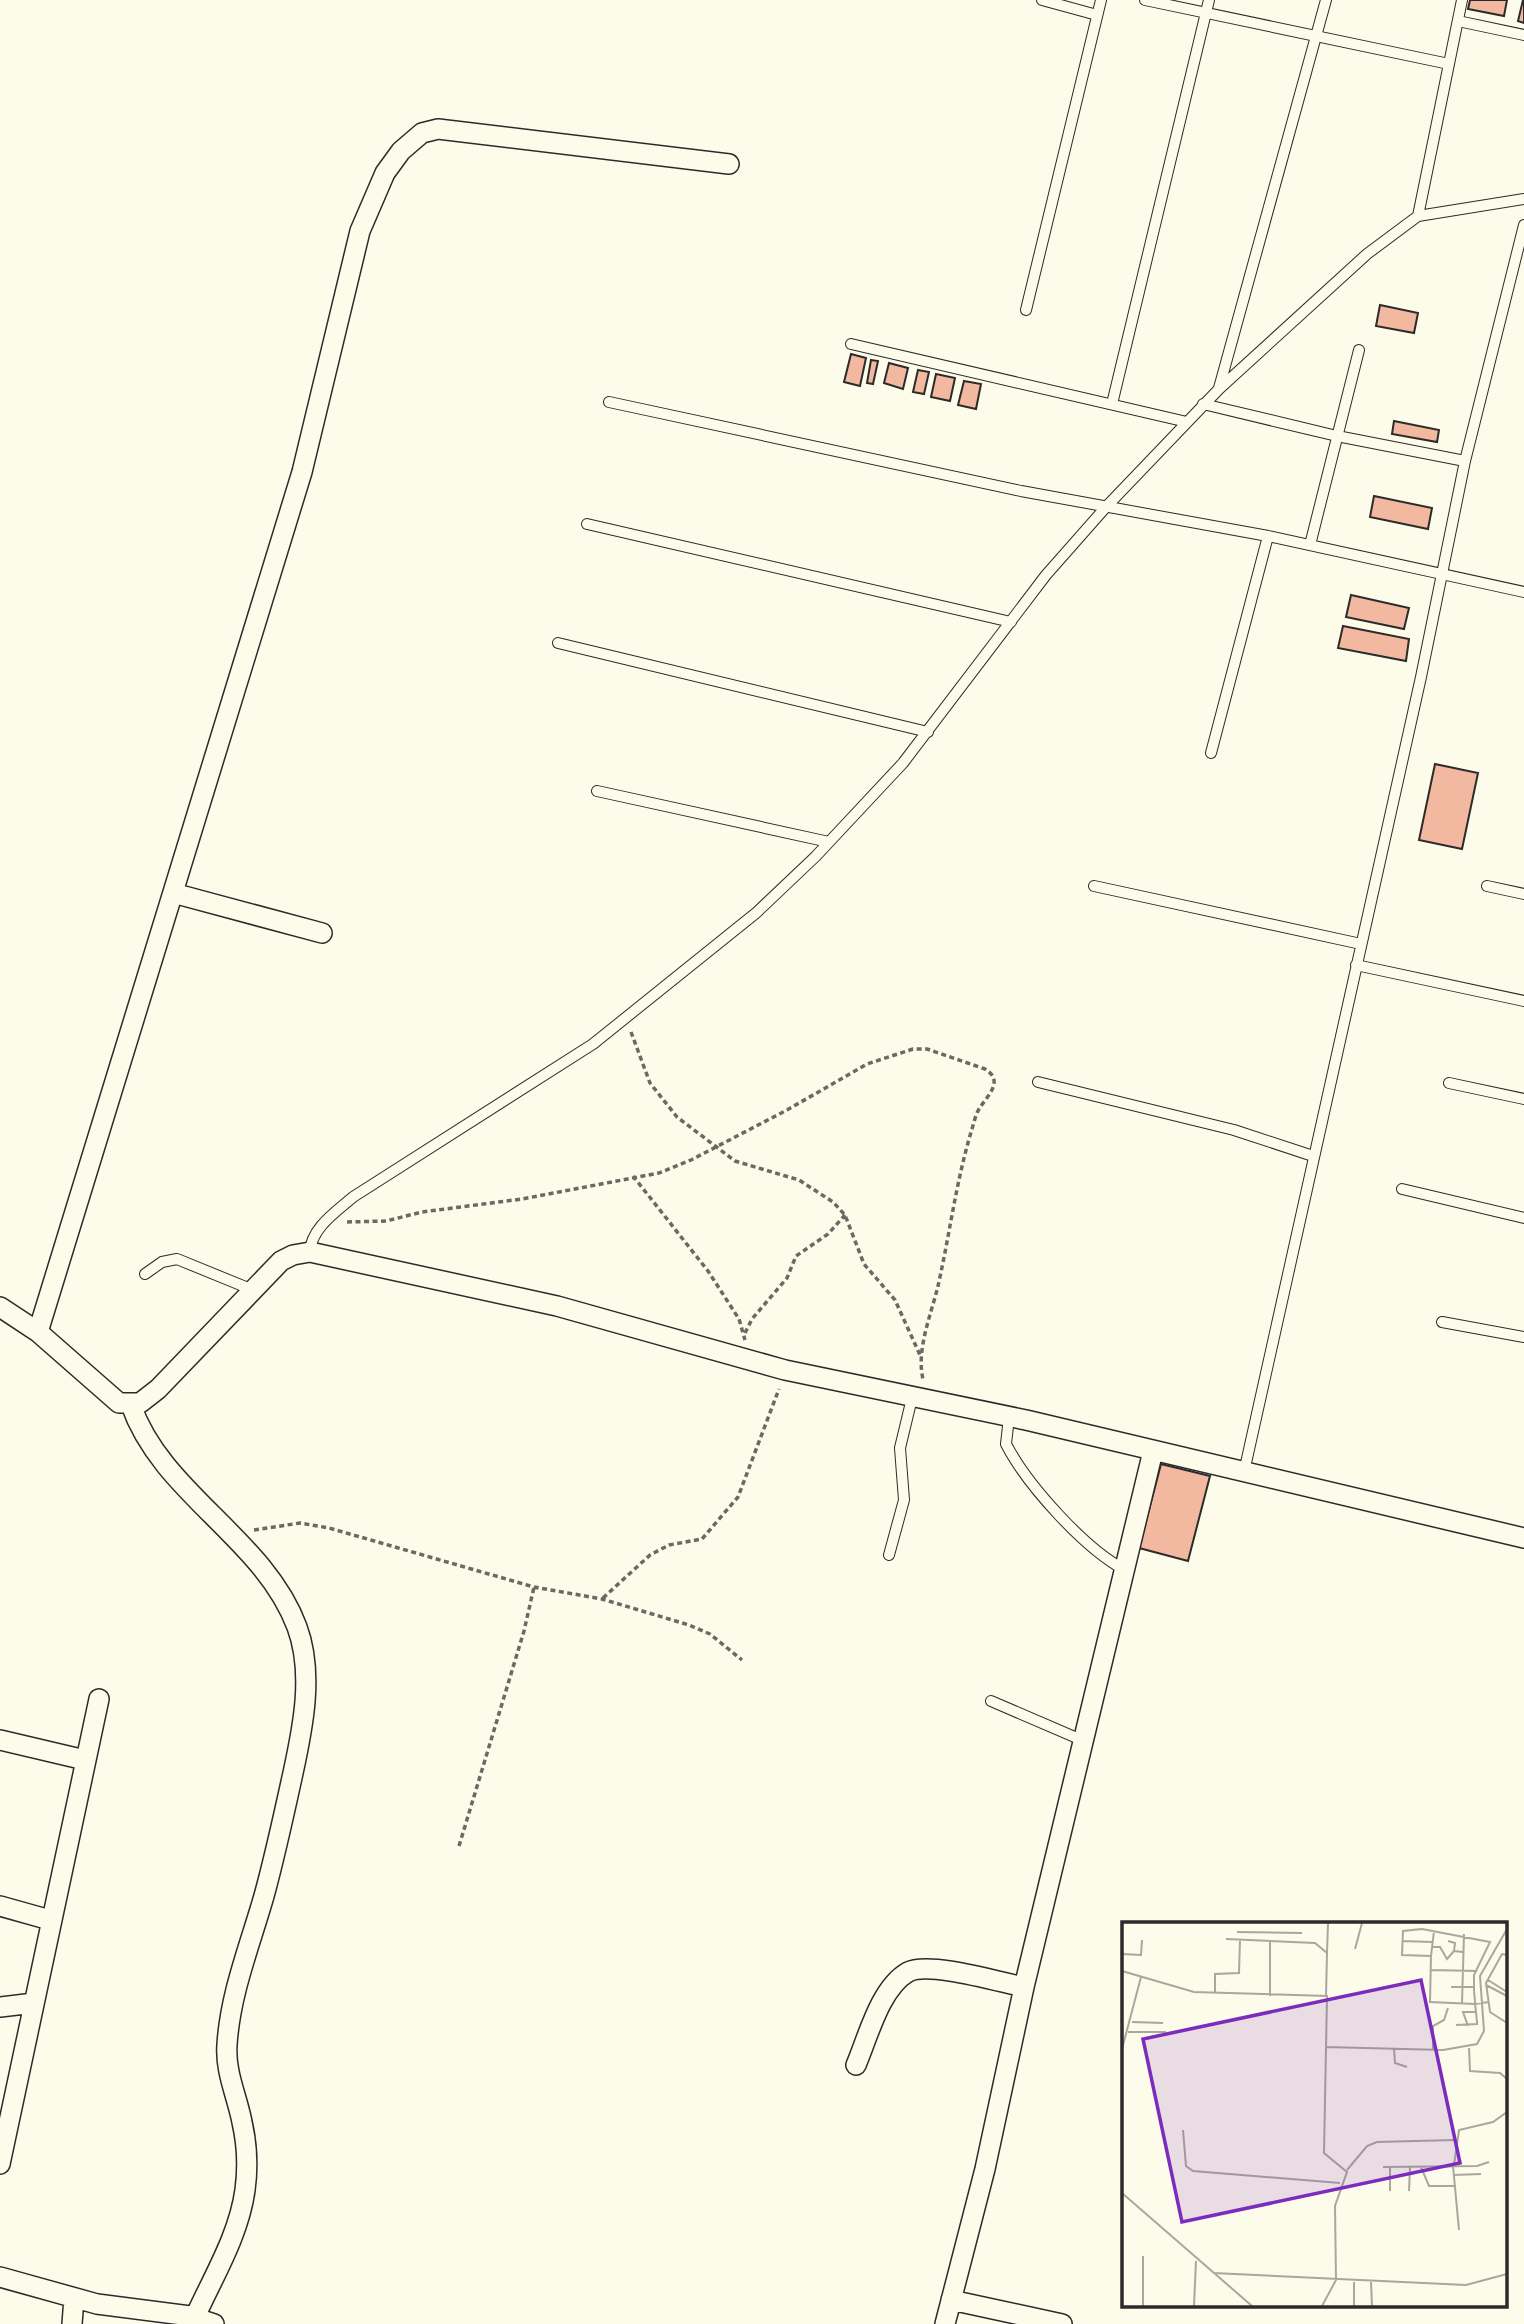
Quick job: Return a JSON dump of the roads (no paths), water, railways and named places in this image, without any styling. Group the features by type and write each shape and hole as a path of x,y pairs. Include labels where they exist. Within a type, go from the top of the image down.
{"street":[{"path":"38,1332 302,472 360,231 385,173 401,151 422,133 438,129 729,164"},
{"path":"173,893 322,933"},
{"path":"0,1307 38,1332 111,1398 131,1405 140,1403 158,1389 281,1261 293,1255 310,1252 557,1306 785,1370 1009,1417 1524,1538"},
{"path":"131,1405 139,1427 162,1463 231,1534 290,1611 300,1642 306,1693 288,1797 264,1897 236,1990 227,2043 227,2068 243,2123 247,2153 245,2188 239,2221 195,2317"},
{"path":"945,2324 985,2169 1024,1987 1153,1451"},
{"path":"0,2164 99,1699"},
{"path":"0,1740 85,1760"},
{"path":"0,1906 50,1920"},
{"path":"856,2065 886,1997 905,1973 928,1969 1024,1987"},
{"path":"0,2007 34,2003"},
{"path":"0,2277 157,2318 195,2317 214,2324"},
{"path":"72,2324 74,2298"},
{"path":"951,2300 1062,2324"}],"lane":[{"path":"1042,0 1097,15"},
{"path":"1026,310 1101,0"},
{"path":"1145,0 1449,64"},
{"path":"1112,404 1209,0"},
{"path":"1219,388 1326,0"},
{"path":"1418,216 1462,0"},
{"path":"1458,22 1524,35"},
{"path":"310,1252 311,1240 321,1227 353,1198 566,1063 756,913 829,842 928,732 1046,575 1106,506 1219,388 1367,254 1418,216 1524,199"},
{"path":"1244,1472 1362,944 1465,461 1524,225"},
{"path":"851,344 1187,422"},
{"path":"1310,545 1359,350"},
{"path":"609,402 1106,506 1268,536 1524,592"},
{"path":"1203,404 1337,436 1465,461"},
{"path":"587,524 1011,622"},
{"path":"1210,753 1268,536"},
{"path":"558,643 928,732"},
{"path":"597,790 829,842"},
{"path":"1094,886 1362,944"},
{"path":"1487,886 1524,894"},
{"path":"1356,965 1524,1001"},
{"path":"1038,1082 1234,1130 1313,1156"},
{"path":"1449,1083 1524,1099"},
{"path":"1402,1189 1524,1218"},
{"path":"145,1274 162,1262 177,1259 254,1291"},
{"path":"1442,1322 1524,1337"},
{"path":"889,1555 903,1506 900,1448 921,1400"},
{"path":"1009,1417 1006,1444 1023,1467 1085,1543 1125,1570"},
{"path":"991,1701 1084,1741"}]}
